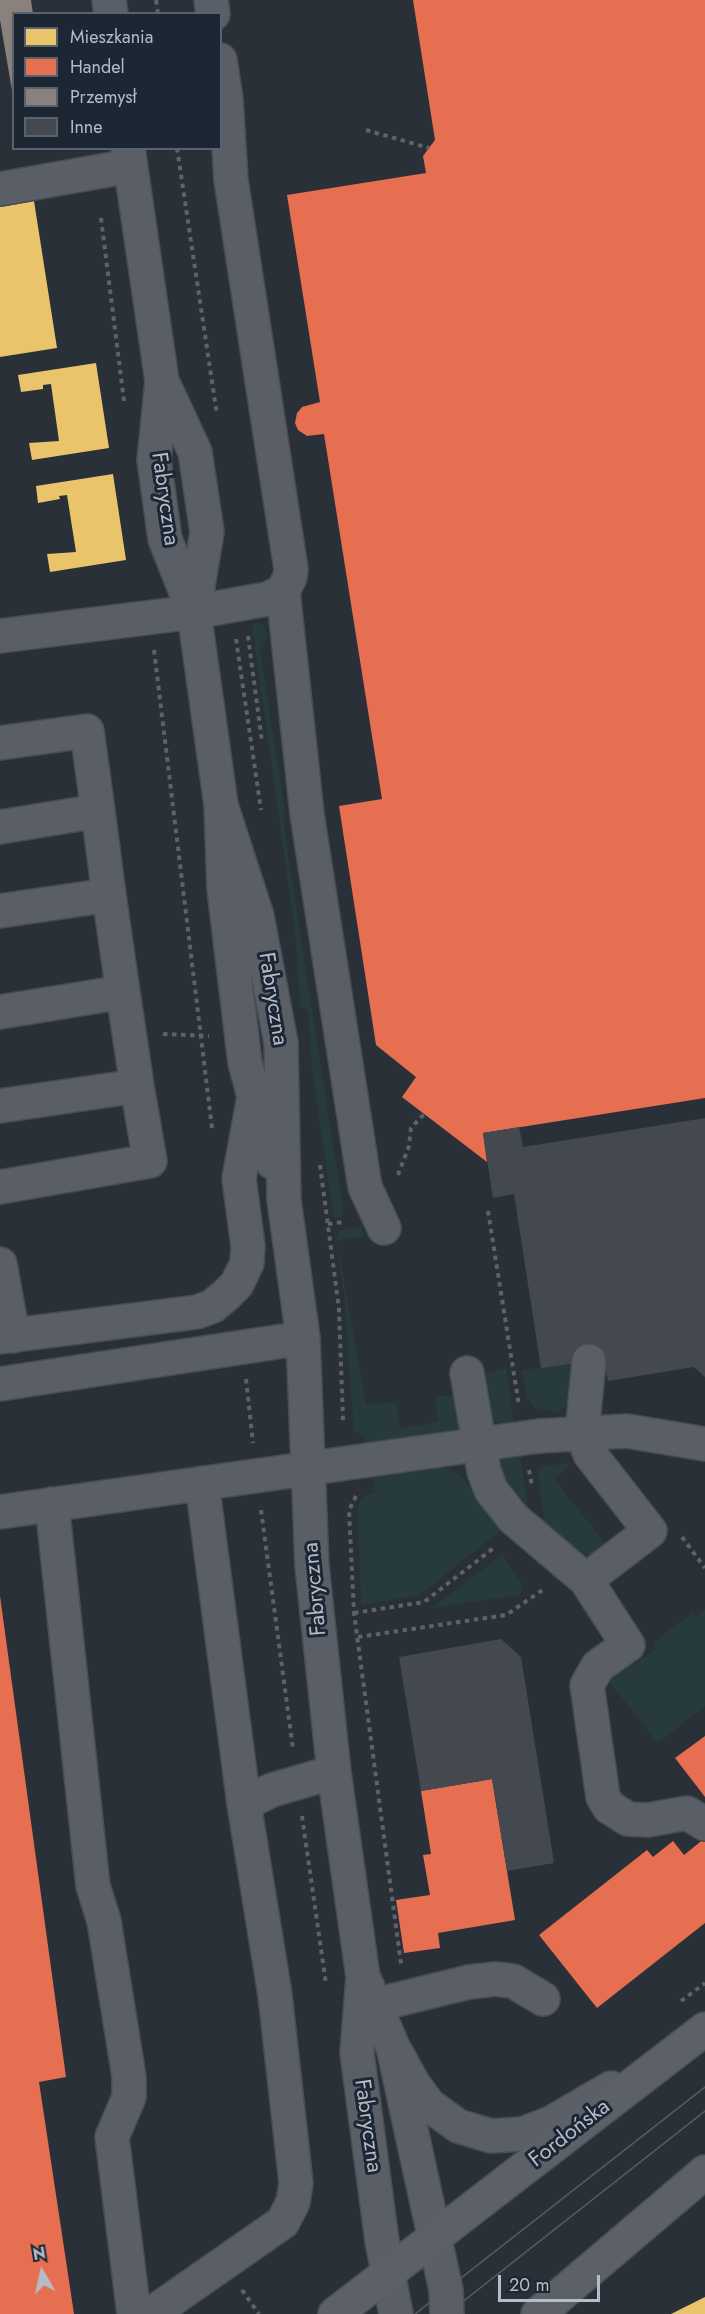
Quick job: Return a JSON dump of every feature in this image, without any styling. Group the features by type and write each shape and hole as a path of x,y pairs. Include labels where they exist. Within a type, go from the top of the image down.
{"main road":[{"name":"Fordońska","path":"345,2306 695,2037"},
{"path":"538,2314 705,2172"}],"street":[{"path":"0,636 194,612 276,597 283,591 290,577 291,569 231,180 226,99 222,73"},
{"path":"0,189 95,172 129,157"},
{"name":"Fabryczna","path":"129,157 162,381 154,460 165,539 194,612 220,805 224,889 240,1031 253,1100 284,1200"},
{"name":"Fabryczna","path":"162,381 195,452 207,532 194,612"},
{"path":"283,591 307,814 365,1187 384,1228"},
{"path":"0,743 87,731 123,992 150,1161 0,1187"},
{"name":"Fabryczna","path":"220,805 251,896 281,1043 284,1200 303,1338 310,1468 312,1566 334,1772 369,1991 393,2047 435,2237 448,2303 447,2314"},
{"path":"0,827 98,811"},
{"path":"0,911 109,894"},
{"path":"0,1012 123,992"},
{"path":"0,1106 137,1086"},
{"path":"0,1264 7,1337 197,1312 213,1306 237,1284 246,1263 248,1246 239,1179 253,1100"},
{"path":"0,1384 303,1338"},
{"path":"586,1580 650,1531 590,1454 582,1432 589,1361"},
{"path":"467,1373 484,1471 491,1490 521,1525 586,1580 628,1645 598,1666 587,1685 603,1797 609,1807 628,1819 648,1820 687,1813 705,1824"},
{"path":"0,1512 479,1444 582,1432 627,1431 705,1444"},
{"path":"151,2314 284,2222 293,2202 296,2183 280,2035 244,1804 202,1484"},
{"path":"52,1504 93,1886 104,1921 129,2077 129,2097 112,2137 134,2314"},
{"path":"244,1804 272,1790 334,1772"},
{"path":"369,1991 407,1996 469,1982 495,1979 513,1981 543,1999"},
{"name":"Fabryczna","path":"369,1991 357,2053 388,2275 396,2314"},
{"path":"393,2047 414,2085 443,2117 470,2131 506,2136 522,2134 551,2123 695,2037"}],"path":[{"path":"366,130 429,148"},
{"path":"177,150 218,424"},
{"path":"95,172 124,404"},
{"path":"237,604 264,753"},
{"path":"237,604 261,814"},
{"path":"130,1039 167,1033 199,1037 240,1031"},
{"path":"318,1156 339,1309 343,1425 346,1433 360,1441 368,1488 357,1495 349,1510 354,1613 407,1996"},
{"path":"354,1613 424,1602 521,1525 536,1511 528,1463"},
{"path":"357,1637 506,1616 545,1589 538,1581"},
{"path":"677,2004 705,1983"}],"green space":[{"path":"252,624 263,625 268,635 260,652 284,804 284,828 344,1216 334,1218 312,1070 308,1011 300,1006 296,940"},
{"path":"362,1226 364,1236 337,1241 366,1405 396,1402 400,1428 438,1422 435,1396 453,1396 460,1400 461,1427 451,1433 367,1446 365,1436 354,1432 344,1295 336,1238 340,1230"},
{"path":"577,1363 574,1403 556,1412 535,1408 527,1397 522,1370"},
{"path":"506,1369 514,1423 500,1425 489,1417 482,1374"},
{"path":"520,1455 528,1508 499,1472 500,1459"},
{"path":"573,1462 554,1479 609,1548 592,1559 539,1521 544,1517 537,1468"},
{"path":"443,1467 460,1474 503,1529 419,1595 361,1605 358,1505 365,1496 375,1492 373,1478"},
{"path":"502,1555 523,1585 520,1595 432,1608"},
{"path":"705,1609 705,1706 658,1743 607,1679 628,1662 632,1666 656,1648 653,1643 692,1613 695,1617"}],"building: Mieszkania":[{"path":"34,201 57,348 0,357 0,207"},
{"path":"96,363 109,448 32,460 29,443 59,441 51,384 43,385 43,389 21,392 18,375"},
{"path":"113,474 126,560 50,572 47,554 76,552 67,495 59,496 60,499 38,503 36,486"},
{"path":"705,2297 705,2314 671,2314"}],"building: Handel":[{"path":"413,0 705,0 705,1098 483,1133 487,1162 402,1097 416,1077 376,1045 339,806 382,799 324,434 307,436 298,430 295,423 297,413 302,407 320,402 287,195 426,173 423,156 435,140"},
{"path":"0,1596 66,2077 39,2082 74,2314 0,2314"},
{"path":"705,1736 705,1797 675,1758"},
{"path":"492,1779 515,1920 438,1933 440,1948 404,1953 396,1900 430,1895 423,1855 431,1854 421,1791"},
{"path":"705,1838 705,1923 597,2008 539,1935 647,1850 653,1857 673,1841 684,1855"}],"building: Przemysł":[{"path":"0,0 31,0 33,12 12,12 12,90 0,20"}],"building: Inne":[{"path":"705,1118 705,1377 694,1367 608,1381 604,1359 541,1368 514,1194 493,1198 483,1133 519,1127 523,1147"},
{"path":"501,1639 521,1657 554,1863 507,1871 492,1779 421,1791 399,1657"}],"tram line":[{"path":"415,2314 705,2087"},
{"path":"447,2314 705,2111"}]}
